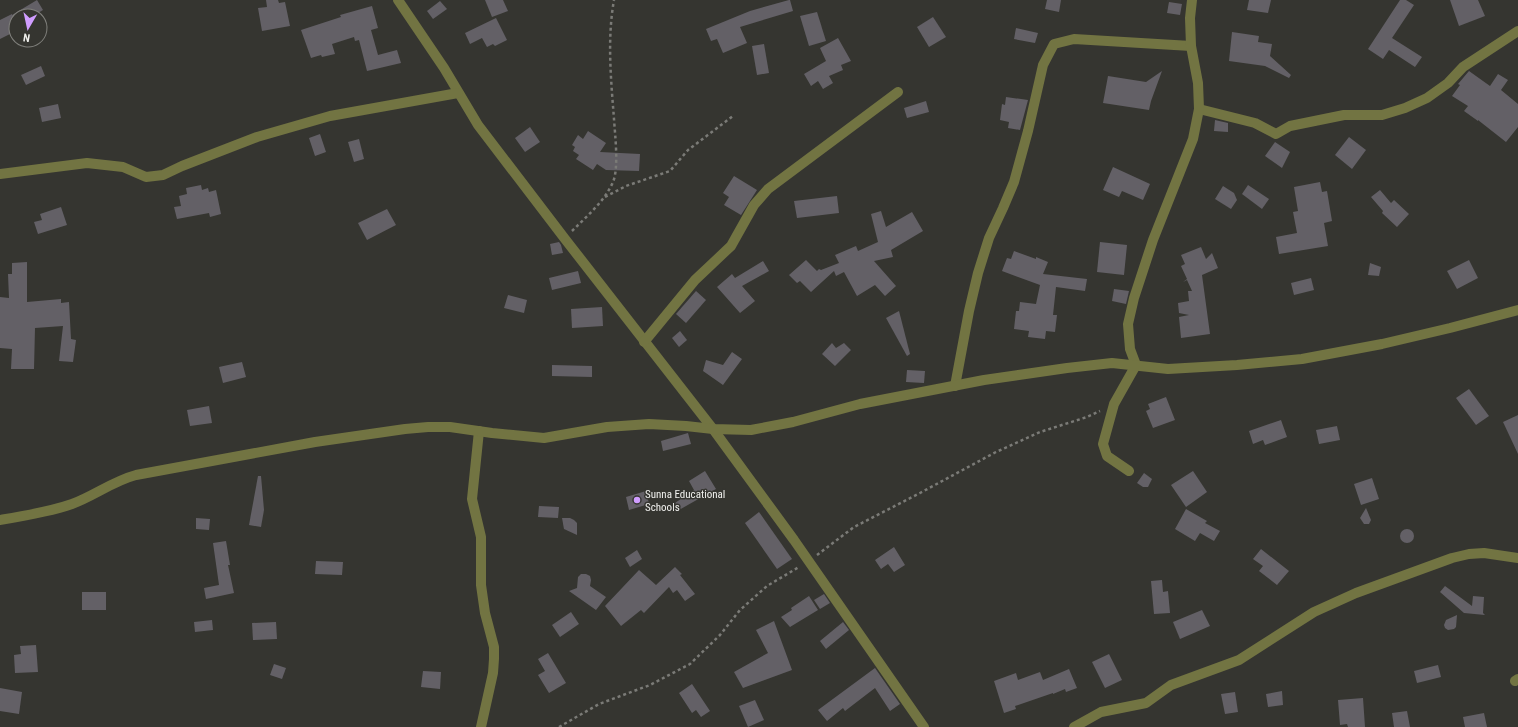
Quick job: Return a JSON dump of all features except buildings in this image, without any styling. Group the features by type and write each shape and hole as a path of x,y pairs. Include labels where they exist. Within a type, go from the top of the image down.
{"street":[{"path":"398,0 478,125 644,342 713,429 809,561 924,727"},
{"path":"1136,364 1130,349 1128,324 1134,298 1153,240 1193,139 1199,109 1198,83 1191,46 1190,18 1192,0"},
{"path":"1199,109 1255,123 1276,134 1290,126 1344,115 1382,115 1405,108 1427,98 1448,83 1463,67 1518,31"},
{"path":"955,386 969,311 978,273 989,238 1014,182 1028,131 1043,65 1054,44 1074,39 1191,46"},
{"path":"0,174 87,163 123,167 146,177 163,175 182,166 257,137 330,116 458,92"},
{"path":"644,342 695,280 731,246 754,205 768,189 898,92"},
{"path":"0,520 27,516 73,504 122,479 151,472 314,442 405,429 450,426 479,431 544,438 606,427 649,424 713,429 751,430 793,422 860,404 984,380 1112,362 1168,369 1238,365 1302,359 1389,342 1518,310"},
{"path":"1129,470 1107,456 1103,444 1114,404 1136,364"},
{"path":"479,431 472,499 481,537 481,585 485,613 494,647 493,673 481,727"},
{"path":"1074,727 1101,712 1146,703 1171,685 1239,660 1314,612 1356,593 1452,558 1469,554 1484,553 1518,558"}],"path":[{"path":"565,239 605,197 614,180 616,156 610,66 612,13 614,0"},
{"path":"605,197 626,186 670,170 688,150 733,116"},
{"path":"559,727 600,704 650,685 690,664 720,634 740,610 767,586 809,561 854,527 996,452 1040,432 1087,417 1114,404"}],"place":[{"name":"Sunna Educational Schools","path":"637,500"}]}
